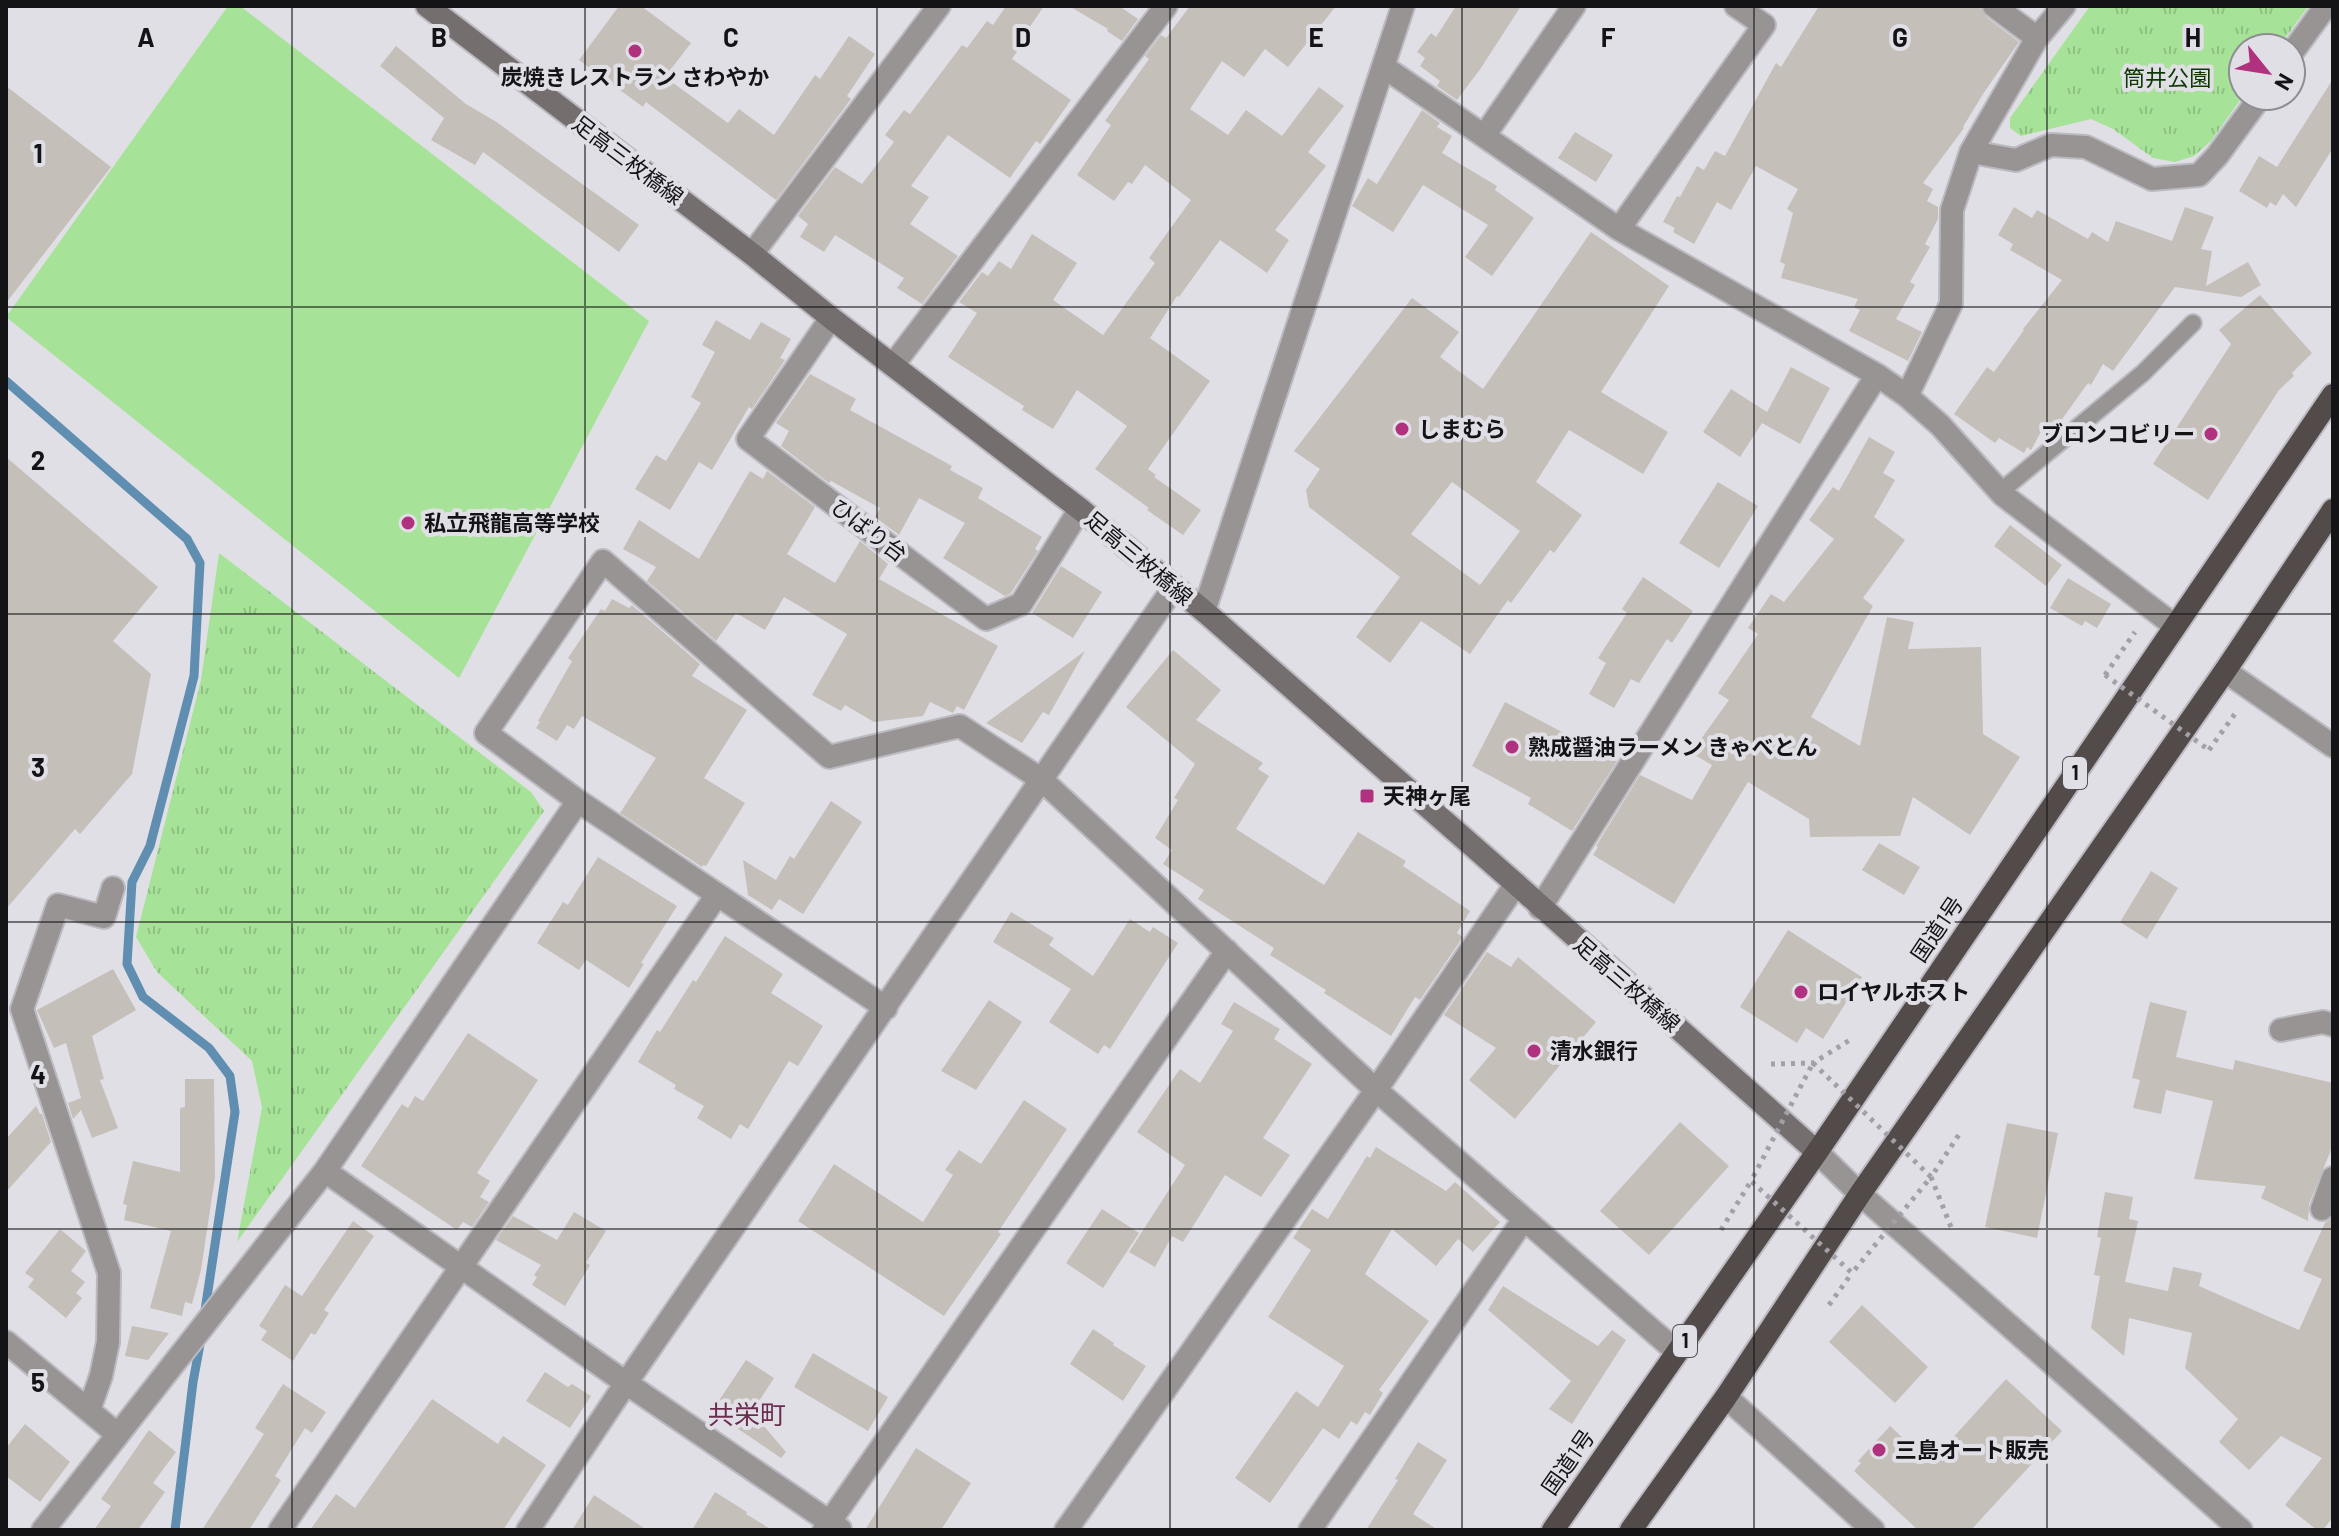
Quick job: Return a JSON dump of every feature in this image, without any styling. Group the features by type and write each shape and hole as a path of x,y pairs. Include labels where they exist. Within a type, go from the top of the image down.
{"highway":[{"name":"国道1号","path":"1553,1530 1817,1152 2333,395"},
{"path":"1631,1530 1726,1397 1860,1194 2225,671 2333,510"}],"main road":[{"name":"足高三枚橋線","path":"427,6 1080,509 1204,611 1817,1152"}],"street":[{"path":"752,254 939,6"},
{"path":"893,365 1166,6"},
{"path":"1204,611 1403,6"},
{"path":"1484,136 1574,6"},
{"path":"1619,229 1764,25 1736,6"},
{"path":"1994,6 2037,38"},
{"path":"1907,396 1951,304 1952,210 1971,152 2037,38 2064,6"},
{"path":"2307,32 2326,6"},
{"path":"1384,67 1619,229 1877,375 1907,396 1940,425 2000,492 2175,626"},
{"path":"1971,152 2016,160 2051,145 2086,147 2152,179 2199,175 2249,112"},
{"name":"ひばり台","path":"831,318 748,439 986,619 1021,604 1080,509"},
{"path":"1540,908 1877,375"},
{"path":"886,1008 578,801 486,733 603,561 829,757 960,726 1042,780 1376,1090 1677,1352"},
{"path":"528,1530 1174,587"},
{"path":"2225,671 2333,746"},
{"path":"43,1530 325,1171 578,801"},
{"path":"1066,1530 1376,1090 1516,884"},
{"path":"89,1410 101,1376 108,1342 109,1273 22,1009 58,905 104,917 113,888"},
{"path":"280,1530 717,895"},
{"path":"325,1171 831,1527 1227,951"},
{"path":"2281,1030 2323,1022 2333,1025"},
{"path":"1817,1152 1860,1194 2241,1530"},
{"path":"2322,1209 2333,1178"},
{"path":"1310,1530 1524,1219"},
{"path":"6,1342 117,1434"},
{"path":"1726,1397 1873,1530"}],"lane":[{"path":"2000,492 2143,373 2193,323"}],"path":[{"path":"2135,632 2105,675 2209,750 2242,704"},
{"path":"1721,1230 1751,1181 1813,1063 1853,1038"},
{"path":"1771,1064 1813,1063 1931,1177 1951,1227"},
{"path":"1829,1305 1931,1177 1960,1133"},
{"path":"1751,1181 1852,1273"}],"green space":[{"name":"私立飛龍高等学校","path":"228,6 240,6 649,321 459,678 6,317"},
{"name":"筒井公園","path":"2090,6 2307,8 2290,32 2227,32 2227,112 2232,112 2211,141 2194,156 2175,162 2153,158 2113,129 2091,119 2021,136 2010,128 2010,118"},
{"path":"219,553 531,792 544,811 237,1242 262,1107 252,1061 157,972 136,937 201,680"}],"building":[{"path":"619,6 641,6 691,43 665,77 728,123 739,109 774,135 815,75 820,79 849,36 875,54 847,96 851,99 776,200 646,102 643,107 579,60"},
{"path":"1006,6 1044,6 1012,59 1071,100 1040,144 1036,141 1010,178 948,135 911,186 929,197 910,224 958,256 922,304 897,288 904,278 835,235 824,252 800,237 808,224 798,216 835,167 862,184 894,142 885,135 904,110 910,114 962,45 967,48 987,21 993,25"},
{"path":"1069,6 1119,6 1138,19 1122,41"},
{"path":"1190,6 1336,6 1288,67 1265,49 1244,77 1222,61 1190,109 1228,135 1246,110 1282,136 1319,87 1344,106 1308,152 1326,166 1275,230 1289,240 1267,273 1220,240 1177,296 1150,338 1210,381 1148,469 1156,475 1154,477 1201,510 1183,535 1095,469 1127,426 1077,390 1053,429 1022,410 1024,406 948,357 977,313 959,302 982,272 988,276 999,261 1011,269 1032,234 1077,263 1053,300 1103,335 1155,263 1149,258 1191,200 1145,165 1132,184 1128,182 1114,201 1077,175 1111,125 1105,121 1149,59 1145,56 1161,35 1166,38"},
{"path":"1456,6 1521,6 1457,100 1437,86 1440,81 1420,66 1425,58 1417,52 1431,33 1436,37"},
{"path":"1819,6 1980,6 1986,17 2019,42 1964,128 1923,183 1933,189 1927,201 1938,207 1938,219 1925,244 1930,247 1910,282 1915,285 1896,319 1922,332 1908,361 1849,331 1860,310 1854,307 1858,299 1781,278 1785,264 1780,262 1793,213 1787,209 1798,189 1756,166 1731,210 1717,202 1694,244 1663,222 1697,166 1704,170 1715,151 1725,156 1776,63 1781,67"},
{"path":"396,46 466,104 495,121 639,225 619,252 483,152 475,165 431,140 444,118 380,66"},
{"path":"2333,79 2333,148 2296,207 2283,194 2276,206 2270,202 2267,208 2239,191 2259,156 2277,167"},
{"path":"6,86 111,167 6,303"},
{"path":"1422,110 1440,123 1437,127 1452,136 1442,153 1497,186 1495,190 1534,218 1492,276 1465,257 1488,225 1423,185 1393,232 1352,206 1368,178 1377,184"},
{"path":"1575,132 1613,155 1596,182 1558,158"},
{"path":"2014,207 2032,218 2037,210 2088,239 2092,232 2108,242 2116,221 2172,241 2185,207 2214,217 2201,249 2212,251 2206,286 2248,262 2261,285 2241,297 2175,287 2113,371 2103,364 2091,385 2088,383 2050,436 2042,430 2031,450 2027,447 2024,453 1999,438 1995,443 1954,414 1987,367 1994,372 2062,280 2010,250 2013,244 1998,235"},
{"path":"1591,232 1669,286 1601,392 1668,432 1643,474 1569,430 1536,482 1582,515 1554,553 1550,550 1511,603 1508,600 1470,654 1421,621 1390,663 1356,637 1400,577 1309,507 1306,490 1320,469 1294,451 1412,298 1459,332 1440,357 1483,389","holes":["1452,482 1520,531 1480,585 1411,534"]},
{"path":"2260,295 2312,353 2279,390 2208,500 2153,464 2231,344 2219,330"},
{"path":"716,320 750,340 761,322 791,339 780,358 785,360 752,409 749,407 712,470 699,462 670,510 635,489 656,455 666,461 701,403 691,397 715,352 702,345"},
{"path":"1791,367 1830,388 1800,444 1762,423 1740,457 1703,432 1731,389 1767,412"},
{"path":"810,374 856,399 850,410 952,466 950,470 983,488 978,498 1042,537 1035,549 1038,551 1011,593 1005,596 943,558 965,523 919,498 899,535 875,517 880,508 831,481 829,483 781,446 789,431 776,423"},
{"path":"1869,437 1895,452 1883,473 1895,480 1874,517 1905,540 1863,598 1873,606 1811,717 1860,746 1887,617 1914,622 1908,649 1981,647 1983,734 2020,757 1970,835 1913,797 1900,836 1810,837 1809,819 1748,782 1674,904 1593,855 1596,846 1640,775 1692,800 1712,765 1691,753 1729,700 1718,693 1758,634 1748,628 1771,594 1784,602 1834,539 1809,520 1833,487 1839,491"},
{"path":"6,457 158,587 113,641 151,674 132,774 80,834 75,829 6,909"},
{"path":"750,471 763,479 767,471 815,507 787,554 835,583 860,541 888,564 879,579 998,646 964,710 957,706 953,713 930,702 923,716 874,722 845,705 841,711 812,695 847,634 784,597 765,630 736,613 716,641 647,581 656,567 623,549 639,520 699,559"},
{"path":"1718,482 1758,506 1719,568 1679,543"},
{"path":"2010,525 2062,565 2046,586 1994,546"},
{"path":"1061,566 1102,592 1073,638 1032,613"},
{"path":"1643,577 1693,611 1672,643 1667,639 1639,683 1631,679 1614,708 1589,694 1606,663 1598,658 1627,613 1622,609"},
{"path":"2068,578 2111,604 2097,628 2085,621 2082,626 2050,608"},
{"path":"612,599 629,608 632,605 700,664 692,676 747,710 704,778 745,803 706,866 702,867 620,813 656,758 582,716 574,729 567,725 557,741 536,728 572,661 568,658 601,609 605,611"},
{"path":"1173,650 1221,690 1196,720 1263,763 1258,769 1269,776 1236,829 1324,885 1358,832 1406,861 1403,866 1470,911 1457,933 1463,937 1420,1000 1415,997 1391,1036 1270,955 1274,948 1198,899 1204,890 1163,864 1172,850 1155,838 1195,764 1126,707"},
{"path":"1085,651 1049,715 1043,712 1022,743 986,723"},
{"path":"1505,702 1617,761 1572,831 1528,804 1531,798 1472,766"},
{"path":"831,801 862,822 803,914 779,899 772,910 748,895 743,860 776,880 790,856 794,859"},
{"path":"1879,843 1920,867 1904,895 1862,870"},
{"path":"598,857 677,906 629,988 586,960 579,970 537,943 563,902 568,905"},
{"path":"2151,871 2178,888 2147,939 2120,922"},
{"path":"1011,912 1054,938 1049,945 1093,976 1130,919 1150,932 1153,927 1178,943 1110,1049 1104,1045 1098,1054 1049,1022 1071,989 993,942"},
{"name":"ロイヤルホスト","path":"1788,930 1862,977 1823,1039 1806,1028 1797,1043 1740,1007"},
{"path":"725,936 783,974 771,993 823,1026 798,1066 789,1061 748,1129 740,1124 731,1139 697,1118 704,1106 674,1089 676,1085 638,1062 657,1030 660,1032"},
{"path":"1487,952 1511,967 1518,957 1596,1022 1515,1119 1469,1080 1496,1048 1444,1015"},
{"path":"113,969 136,1010 92,1036 104,1079 100,1080 118,1128 92,1138 81,1110 73,1119 68,1103 81,1098 66,1043 54,1048 37,1010"},
{"path":"989,1000 1022,1022 976,1090 941,1071"},
{"path":"1234,1002 1280,1029 1274,1039 1312,1064 1263,1138 1290,1155 1261,1197 1225,1175 1183,1242 1172,1236 1155,1267 1129,1252 1185,1165 1137,1132 1180,1069 1200,1083 1233,1031 1221,1024"},
{"path":"2150,1002 2187,1011 2176,1057 2233,1070 2235,1060 2333,1083 2333,1145 2309,1204 2308,1221 2261,1198 2266,1186 2194,1179 2213,1101 2166,1090 2161,1114 2133,1108 2140,1080 2132,1078"},
{"path":"468,1033 538,1080 477,1173 490,1181 480,1197 489,1202 472,1227 463,1222 457,1230 361,1166 402,1104 408,1108 415,1096 423,1101"},
{"path":"185,1079 214,1079 215,1177 201,1270 192,1304 185,1302 182,1316 150,1308 171,1231 124,1220 127,1205 123,1204 133,1161 180,1172 180,1108 185,1107"},
{"path":"1024,1100 1067,1129 998,1232 1001,1234 944,1316 798,1221 834,1164 923,1222 953,1175 945,1170 959,1150 981,1164"},
{"path":"36,1106 42,1114 51,1142 6,1192 6,1139"},
{"path":"1680,1122 1729,1166 1649,1255 1600,1211"},
{"path":"2007,1123 2058,1133 2037,1238 1985,1227"},
{"path":"1376,1147 1446,1191 1455,1182 1500,1222 1473,1252 1458,1239 1436,1266 1392,1229 1365,1274 1429,1321 1379,1390 1383,1393 1370,1415 1365,1412 1357,1425 1351,1421 1339,1439 1323,1428 1270,1503 1235,1478 1296,1391 1318,1407 1344,1366 1268,1317 1311,1250 1293,1238 1312,1209 1328,1219 1367,1156 1370,1158"},
{"path":"2105,1192 2133,1197 2129,1219 2138,1221 2125,1282 2168,1291 2173,1267 2202,1273 2199,1286 2299,1330 2322,1279 2303,1271 2325,1223 2333,1217 2333,1517 2323,1530 2317,1530 2285,1505 2322,1458 2281,1436 2249,1470 2219,1442 2238,1419 2185,1368 2192,1333 2129,1318 2124,1356 2091,1328 2100,1276 2094,1275"},
{"path":"1102,1209 1139,1233 1103,1288 1066,1263"},
{"path":"574,1212 606,1231 565,1306 532,1285 541,1265 496,1240 513,1216 557,1240"},
{"path":"353,1221 374,1236 324,1310 329,1313 315,1335 311,1333 293,1361 261,1340 267,1331 259,1326 285,1285 302,1296"},
{"path":"60,1229 86,1251 71,1271 85,1282 76,1293 82,1298 66,1318 28,1287 34,1279 25,1273"},
{"path":"1503,1286 1598,1346 1612,1330 1626,1340 1572,1424 1549,1409 1571,1381 1488,1310"},
{"path":"1862,1305 1928,1367 1895,1403 1829,1342"},
{"path":"132,1326 169,1333 148,1360 125,1356"},
{"path":"1093,1329 1146,1366 1123,1401 1070,1364"},
{"path":"813,1353 888,1397 868,1431 794,1387"},
{"path":"746,1360 774,1378 752,1412 786,1452 781,1458 712,1411"},
{"path":"545,1372 568,1387 572,1384 591,1396 570,1428 526,1401"},
{"path":"2006,1379 2062,1431 1971,1530 1918,1530 1854,1471 1861,1463 1858,1461 1890,1426 1930,1463"},
{"path":"283,1384 326,1412 312,1433 305,1428 275,1476 281,1480 249,1530 202,1530 264,1434 255,1428"},
{"path":"432,1399 498,1444 503,1436 546,1465 503,1530 310,1530 336,1494 355,1508"},
{"path":"25,1424 70,1462 40,1502 6,1476 6,1448"},
{"path":"149,1430 176,1452 153,1483 165,1492 138,1530 94,1530 111,1506 101,1499"},
{"path":"1418,1442 1447,1460 1413,1514 1438,1530 1366,1530 1398,1480 1395,1479"},
{"path":"916,1448 971,1483 941,1530 865,1530"},
{"path":"715,1492 746,1514 772,1530 692,1530"},
{"path":"594,1495 647,1530 572,1530"}],"waterway":[{"path":"6,381 187,539 200,563 194,676 150,846 132,882 127,964 143,997 209,1048 230,1076 235,1112 204,1317"},
{"path":"175,1530 201,1339"}],"place":[{"name":"炭焼きレストラン さわやか","path":"635,51"},
{"name":"しまむら","path":"1402,429"},
{"name":"ブロンコビリー","path":"2211,434"},
{"name":"私立飛龍高等学校","path":"408,523"},
{"name":"熟成醤油ラーメン きゃべとん","path":"1512,747"},
{"name":"天神ヶ尾","path":"1367,796"},
{"name":"ロイヤルホスト","path":"1801,992"},
{"name":"清水銀行","path":"1534,1051"},
{"name":"三島オート販売","path":"1879,1450"}],"district":[{"name":"共栄町","path":"747,1415"}]}
